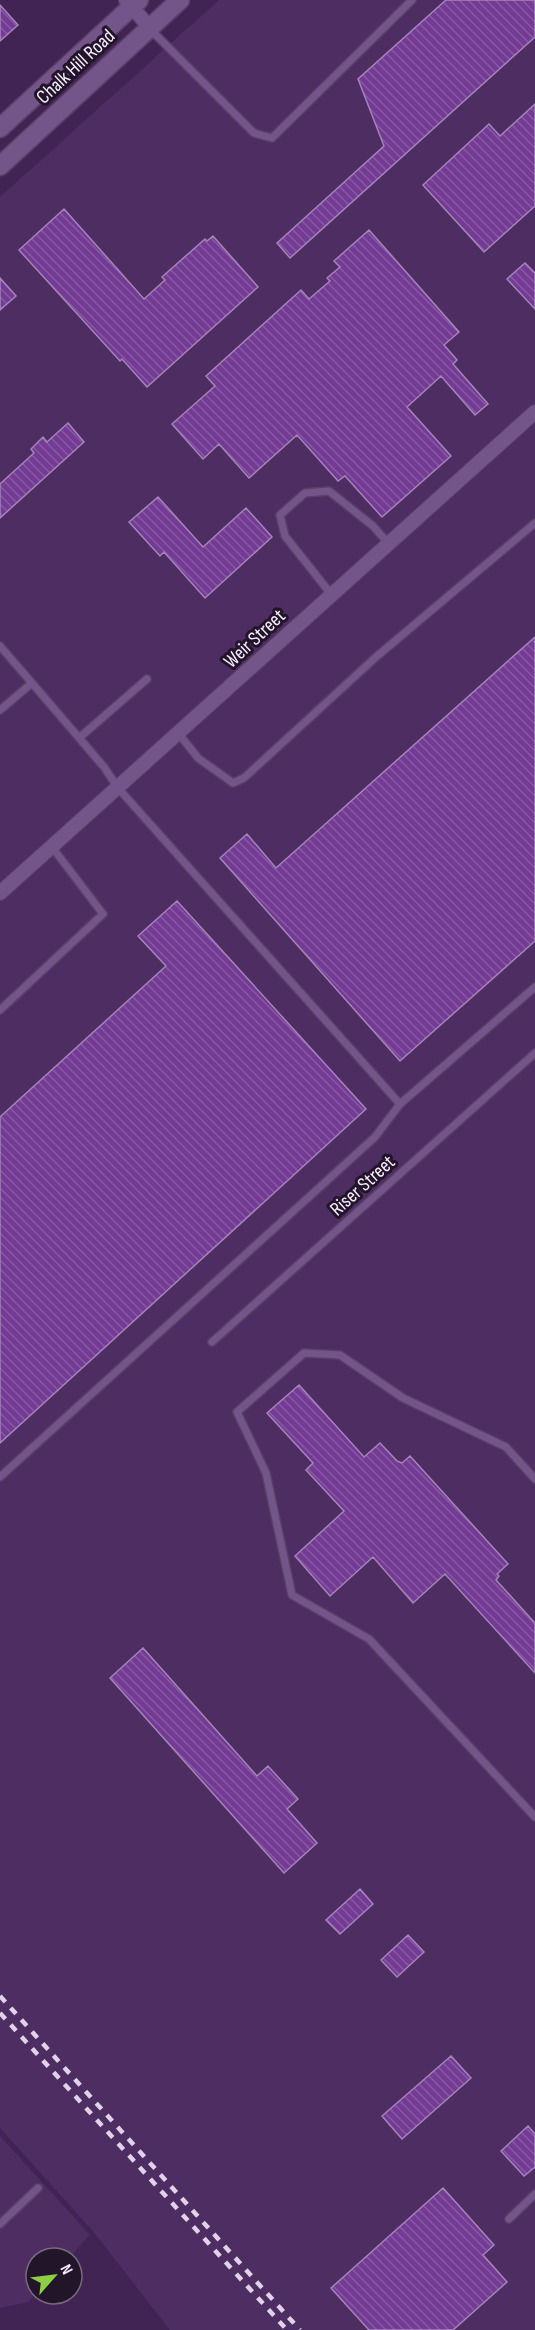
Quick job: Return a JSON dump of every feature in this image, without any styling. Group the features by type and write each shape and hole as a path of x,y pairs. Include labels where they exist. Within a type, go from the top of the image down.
{"street":[{"name":"Chalk Hill Road","path":"0,166 180,0"},
{"name":"Chalk Hill Road","path":"0,128 132,2"},
{"path":"132,2 150,28"},
{"name":"Weir Street","path":"0,893 535,412"}],"lane":[{"path":"150,28 254,133 272,138 411,0"},
{"path":"331,594 285,536 280,515 305,493 329,491 374,526 388,543"},
{"path":"179,734 198,758 233,783 244,778 376,657 535,523"},
{"path":"0,646 79,738 118,788 400,1104"},
{"path":"79,738 147,679"},
{"path":"0,710 32,683"},
{"path":"0,1010 103,914 52,848"},
{"path":"0,1477 375,1137 400,1104 535,987"},
{"name":"Riser Street","path":"212,1342 535,1053"},
{"path":"535,1479 506,1447 403,1398 340,1355 304,1353 237,1412 266,1473 292,1595 369,1639 535,1817"},
{"path":"0,2224 38,2188"},
{"path":"509,2219 535,2194"}],"shaded area":[{"path":"219,0 535,0 535,2330 170,2330 92,2230 0,2128 0,197"},
{"path":"0,2136 90,2235 80,2246 24,2246 24,2303 0,2308"}],"building":[{"path":"446,0 535,0 535,37 290,258 277,243 384,146 358,79"},
{"path":"0,5 18,25 0,41"},
{"path":"535,104 535,206 484,252 423,185 489,124 500,136"},
{"path":"64,209 144,299 165,280 162,277 205,239 207,241 213,236 258,287 147,387 122,359 120,361 19,250"},
{"path":"369,230 459,332 444,345 457,360 453,364 488,404 475,415 441,376 407,407 451,456 382,517 345,476 338,481 297,435 249,478 219,444 203,459 172,424 215,386 206,376 301,290 309,299 330,281 327,278 340,267 334,261"},
{"path":"525,263 535,273 535,309 507,279"},
{"path":"0,278 16,296 0,310"},
{"path":"68,423 84,442 0,518 0,484 34,453 31,449 43,437 47,442"},
{"path":"158,497 203,547 246,508 272,537 205,598 164,552 160,556 129,522"},
{"path":"535,637 535,941 400,1061 220,858 247,834 276,868"},
{"path":"177,901 366,1109 0,1443 0,1117 166,966 138,936"},
{"path":"299,1385 364,1457 380,1443 397,1461 402,1463 410,1456 508,1564 497,1574 499,1576 496,1580 535,1623 535,1673 445,1574 413,1603 373,1557 330,1596 295,1556 344,1511 306,1470 313,1463 267,1413"},
{"path":"143,1648 257,1776 268,1766 298,1799 287,1809 317,1843 284,1873 110,1678"},
{"path":"360,1889 373,1904 340,1934 326,1920"},
{"path":"408,1935 424,1952 397,1977 381,1960"},
{"path":"451,2056 471,2078 402,2139 382,2116"},
{"path":"528,2126 535,2134 535,2167 524,2176 501,2151"},
{"path":"443,2188 494,2245 483,2255 507,2282 453,2330 369,2330 331,2288"}],"railway":[{"path":"0,1996 300,2330"},
{"path":"0,2013 287,2330"}]}
